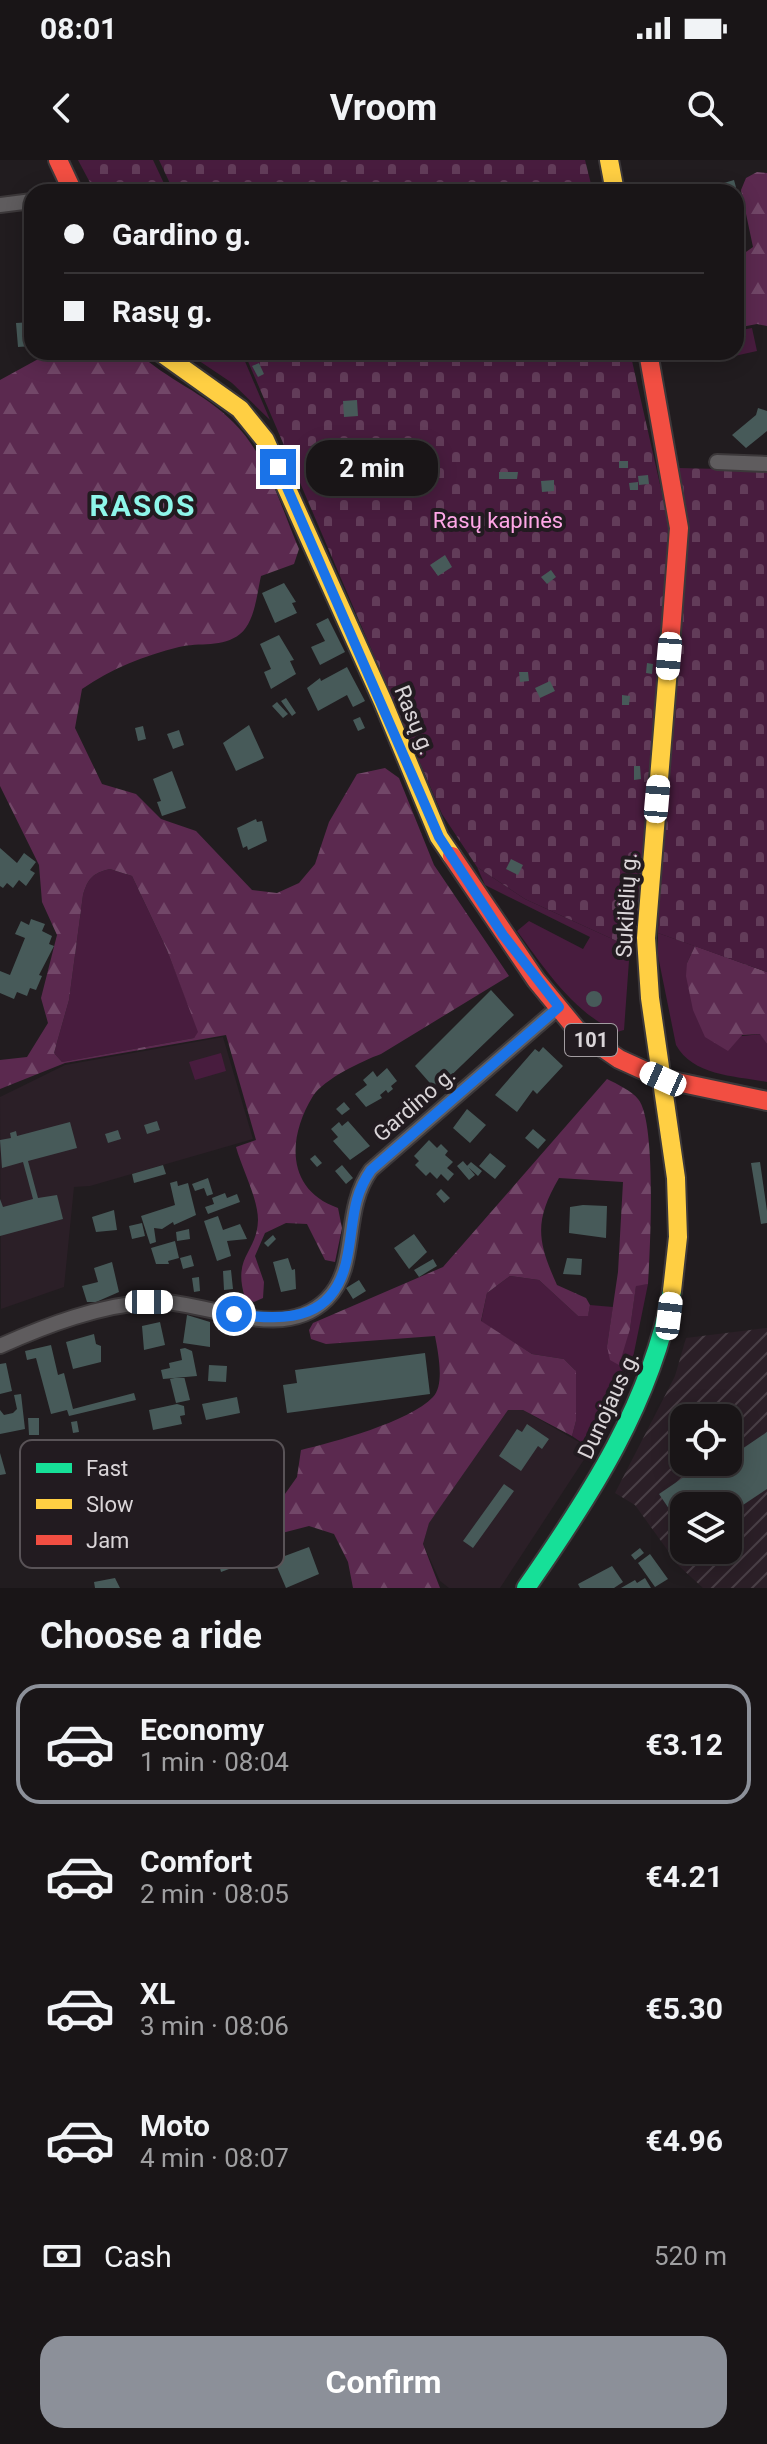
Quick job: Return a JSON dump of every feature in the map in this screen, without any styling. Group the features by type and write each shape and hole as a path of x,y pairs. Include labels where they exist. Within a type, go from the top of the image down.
{"main road":[{"path":"58,160 69,184"},
{"path":"609,160 614,184"},
{"name":"Rasų g.","path":"171,360 240,409 265,440 377,689 439,837 503,935 577,1030 619,1059 663,1079"},
{"name":"Sukilėlių g.","path":"649,360 679,528 646,938 649,983 663,1079"},
{"name":"101","path":"663,1079 767,1101"},
{"name":"Dunojaus g.","path":"526,1588 609,1463 658,1360 669,1316 677,1228 677,1181 663,1079"}],"street":[{"path":"0,205 24,202"},
{"path":"717,462 767,464"},
{"name":"Gardino g.","path":"0,1346 64,1320 149,1302 175,1302 264,1318 290,1318 312,1312 329,1298 341,1280 348,1253 352,1211 359,1187 371,1170 559,1007"}],"shaded area":[{"path":"223,1037 253,1139 90,1186 74,1187 64,1287 1,1309 0,1097 65,1065"},
{"path":"767,1328 767,1588 703,1588 678,1564 742,1564 742,1492 670,1492 670,1554 635,1505 615,1493 675,1376 686,1338"},
{"path":"508,1410 523,1410 591,1449 500,1588 449,1588 440,1581 423,1544 429,1522"}],"green space":[{"path":"78,160 153,160 164,184 91,184"},
{"path":"159,160 585,160 591,184 170,184"},
{"path":"757,172 767,173 767,326 744,326 744,253 753,247 744,204 746,178"},
{"path":"752,328 757,351 744,354 744,330"},
{"path":"36,360 147,360 211,403 245,435 272,482 299,549 294,564 261,576 255,607 240,634 219,643 179,647 153,654 117,669 82,689 75,728 102,784 136,794 161,819 196,831 252,890 277,893 299,883 315,864 329,822 357,774 385,768 399,778 434,865 509,976 381,1054 334,1077 313,1096 299,1129 296,1161 308,1189 338,1208 342,1228 335,1262 325,1260 307,1224 286,1223 265,1233 255,1256 264,1282 263,1298 254,1302 245,1298 241,1272 257,1231 258,1220 253,1193 236,1147 256,1140 226,1035 65,1063 0,1089 0,1060 27,1057 48,1023 41,998 57,935 42,902 39,865 0,786 0,380","holes":["110,869 132,876 167,950 198,1032 194,1038 62,1062 54,1053 69,1000 83,895 89,880"]},
{"path":"198,360 244,360 270,420 232,383"},
{"name":"Rasų kapinės","path":"247,360 632,360 671,533 636,942 630,947 525,899 477,867 442,814"},
{"path":"677,468 767,470 767,972 658,933"},
{"path":"477,867 525,899 630,947 624,1030 617,1032 601,1023 573,1001 517,931 529,921 583,949 590,937 485,885"},
{"path":"110,869 132,876 167,950 199,1032 194,1038 62,1062 54,1053 69,1000 83,895 92,877"},
{"path":"658,933 695,946 687,963 742,1036 761,1034 767,1044 767,1082 704,1069 693,1063 676,1045 658,956"},
{"path":"695,946 767,972 767,1044 760,1034 742,1035 728,1051 705,1037 693,1010 686,976 687,963"},
{"path":"221,1053 226,1071 195,1080 189,1062"},
{"path":"607,1079 638,1099 644,1112 650,1159 648,1284 636,1286 630,1329 619,1365 610,1360 607,1346 618,1272 623,1182 559,1178 545,1207 542,1243 557,1285 586,1298 590,1305 588,1316 578,1316 539,1280 510,1276 487,1293 481,1321 532,1354 564,1359 576,1371 576,1421 572,1436 523,1410 508,1410 429,1523 423,1544 440,1588 353,1588 348,1562 334,1534 309,1526 284,1532 284,1495 297,1477 301,1450 389,1423 433,1397 440,1377 438,1351 435,1336 326,1344 311,1339 309,1330 313,1323 443,1267"},
{"path":"510,1276 539,1280 578,1316 588,1315 590,1305 613,1307 607,1346 630,1329 636,1285 648,1284 629,1377 591,1449 572,1436 576,1421 575,1370 564,1359 532,1354 481,1322 487,1293"}],"building":[{"path":"24,322 24,347 18,347 16,323"},
{"path":"259,363 264,374 258,377 252,366"},
{"path":"357,400 358,416 344,417 343,401"},
{"path":"758,408 767,411 767,431 746,448 732,435 756,415"},
{"path":"390,450 391,457 398,456 400,465 393,466 394,473 373,476 375,486 362,488 357,455"},
{"path":"619,461 628,461 628,468 619,468"},
{"path":"499,472 518,472 517,479 499,479"},
{"path":"648,475 649,484 639,485 638,476"},
{"path":"554,480 554,491 542,492 541,481"},
{"path":"638,482 638,490 630,490 629,483"},
{"path":"445,555 452,567 438,576 430,565"},
{"path":"551,570 556,577 547,584 541,577"},
{"path":"284,583 296,602 292,603 297,613 275,623 262,593"},
{"path":"328,618 345,652 320,665 311,647 325,641 316,624"},
{"path":"279,635 294,660 290,661 296,674 271,689 264,672 271,669 260,644"},
{"path":"647,663 653,664 652,674 646,673"},
{"path":"347,667 365,701 353,707 347,695 318,711 307,688 320,678 321,681"},
{"path":"519,672 528,672 529,681 520,682"},
{"path":"550,681 555,691 540,698 535,688"},
{"path":"622,695 630,696 629,705 622,705"},
{"path":"286,698 296,713 292,716 281,701"},
{"path":"277,702 288,714 283,718 272,706"},
{"path":"360,717 365,728 358,731 353,720"},
{"path":"249,725 264,758 236,771 223,743"},
{"path":"143,726 146,739 138,741 135,728"},
{"path":"179,730 184,745 173,749 167,734"},
{"path":"634,766 640,766 641,779 634,780"},
{"path":"172,771 186,808 162,816 157,802 161,801 153,779"},
{"path":"256,819 257,822 262,821 267,841 248,850 247,846 243,848 237,828"},
{"path":"0,848 17,863 24,853 36,862 30,870 35,873 26,886 19,880 13,888 7,883 3,888 0,886"},
{"path":"511,859 523,865 518,875 506,869"},
{"path":"31,919 45,924 42,931 52,936 49,944 54,946 39,975 42,976 36,990 30,988 27,996 17,992 14,999 0,993 0,971 10,975 25,938 15,934 21,921 29,925"},
{"path":"491,990 514,1015 436,1090 415,1066"},
{"path":"594,991 600,993 600,1005 594,1007 588,1005 586,999 588,993"},
{"path":"543,1047 563,1066 537,1094 533,1090 517,1112 495,1095 535,1049 539,1052"},
{"path":"387,1068 397,1081 391,1086 393,1089 388,1093 386,1090 380,1095 382,1098 366,1107 355,1094 367,1085 363,1080 373,1071 377,1077"},
{"path":"344,1102 350,1109 342,1115 336,1109"},
{"path":"467,1109 486,1125 470,1143 453,1128"},
{"path":"157,1121 160,1130 147,1134 144,1125"},
{"path":"348,1121 370,1146 350,1160 333,1141 338,1137 331,1129 339,1122 342,1126"},
{"path":"70,1122 77,1148 28,1161 38,1198 57,1195 63,1219 0,1236 0,1199 3,1207 33,1199 23,1162 2,1168 0,1140 11,1138 10,1133 16,1131 17,1136"},
{"path":"533,1129 546,1140 538,1149 525,1138"},
{"path":"118,1130 121,1139 108,1143 105,1134"},
{"path":"429,1140 437,1148 441,1144 448,1151 445,1155 453,1162 447,1168 454,1174 448,1181 441,1174 437,1179 430,1172 426,1176 415,1165 419,1161 414,1156"},
{"path":"490,1153 506,1166 495,1179 479,1166"},
{"path":"315,1155 322,1163 317,1167 310,1159"},
{"path":"463,1161 475,1175 469,1180 457,1166"},
{"path":"471,1162 482,1171 478,1176 467,1166"},
{"path":"760,1162 767,1211 767,1223 761,1224 751,1163"},
{"path":"163,1165 166,1174 134,1183 132,1174"},
{"path":"342,1165 353,1178 346,1184 335,1171"},
{"path":"208,1178 213,1194 207,1196 204,1188 195,1191 192,1184"},
{"path":"177,1181 178,1186 188,1183 196,1215 162,1229 154,1228 156,1242 150,1244 141,1216 175,1205 170,1183"},
{"path":"441,1189 450,1198 444,1203 436,1194"},
{"path":"225,1193 227,1198 237,1194 240,1202 208,1214 205,1207 214,1204 212,1198"},
{"path":"607,1206 606,1238 569,1233 570,1207"},
{"path":"114,1210 117,1230 96,1232 92,1217"},
{"path":"218,1216 223,1230 240,1224 247,1239 227,1241 231,1256 217,1261 204,1221"},
{"path":"142,1223 145,1236 132,1239 129,1226"},
{"path":"189,1229 190,1239 177,1241 176,1232"},
{"path":"414,1234 427,1252 409,1269 394,1248"},
{"path":"273,1235 276,1239 268,1247 264,1243"},
{"path":"175,1241 179,1258 168,1261 169,1264 156,1264 151,1248"},
{"path":"191,1255 194,1266 183,1269 180,1258"},
{"path":"288,1258 292,1270 295,1269 296,1289 281,1292 273,1262"},
{"path":"567,1258 582,1259 581,1275 563,1274"},
{"path":"433,1259 437,1266 419,1277 414,1270"},
{"path":"112,1262 119,1292 96,1302 87,1302 82,1286 98,1282 94,1268"},
{"path":"231,1270 233,1289 224,1290 223,1271"},
{"path":"199,1277 200,1291 194,1292 192,1278"},
{"path":"359,1280 366,1291 353,1299 346,1288"},
{"path":"187,1315 210,1322 210,1347 183,1343"},
{"path":"160,1322 165,1345 144,1350 142,1326"},
{"path":"94,1334 96,1344 101,1346 101,1362 73,1369 66,1342"},
{"path":"51,1345 58,1375 64,1373 73,1409 134,1393 136,1400 69,1416 67,1410 51,1414 36,1358 27,1360 25,1351"},
{"path":"180,1349 192,1351 197,1376 163,1379 161,1370 170,1368 169,1363 182,1360"},
{"path":"425,1353 430,1394 287,1413 283,1385 297,1383 295,1370"},
{"path":"6,1363 12,1391 0,1394 0,1364"},
{"path":"209,1365 227,1366 226,1382 208,1381"},
{"path":"184,1376 190,1400 176,1403 170,1379"},
{"path":"21,1394 25,1429 0,1434 0,1410 4,1415 13,1413 17,1409 14,1395"},
{"path":"237,1397 240,1413 206,1420 202,1404"},
{"path":"177,1404 184,1406 185,1415 180,1416 182,1424 153,1430 149,1410"},
{"path":"28,1418 39,1418 39,1435 29,1435"},
{"path":"77,1421 79,1432 73,1433 71,1422"},
{"path":"527,1424 549,1439 542,1449 538,1446 521,1471 499,1456 517,1429 522,1432"},
{"path":"767,1432 767,1489 742,1506 742,1492 670,1492 670,1510 659,1494 685,1476 742,1476 742,1449"},
{"path":"0,1453 6,1474 0,1475"},
{"path":"504,1484 514,1491 473,1548 463,1541"},
{"path":"309,1547 319,1574 286,1588 277,1568 284,1568 284,1556"},
{"path":"640,1548 644,1553 635,1560 631,1555"},
{"path":"650,1554 668,1579 655,1587 638,1563"},
{"path":"612,1566 623,1582 614,1588 580,1588 578,1584"},
{"path":"115,1578 120,1588 95,1588 94,1582"},
{"path":"645,1578 651,1588 621,1588 635,1580 637,1583"}],"traffic: fast":[{"path":"526,1588 573,1519 615,1447 649,1372 672,1291"}],"traffic: slow":[{"path":"609,160 614,184"},
{"path":"171,360 240,409 265,440 383,702 439,837 452,856"},
{"path":"671,632 646,938 650,998 676,1178 678,1237 672,1291"}],"traffic: jam":[{"path":"58,160 69,184"},
{"path":"649,360 679,528 671,632"},
{"path":"452,856 536,980 577,1030 619,1059 663,1079 767,1101"}],"district":[{"name":"RASOS","path":"143,506"}],"route":[{"path":"234,1314 290,1318 312,1312 329,1298 341,1280 359,1187 371,1170 559,1007 503,935 439,837 383,702 278,467"}]}
